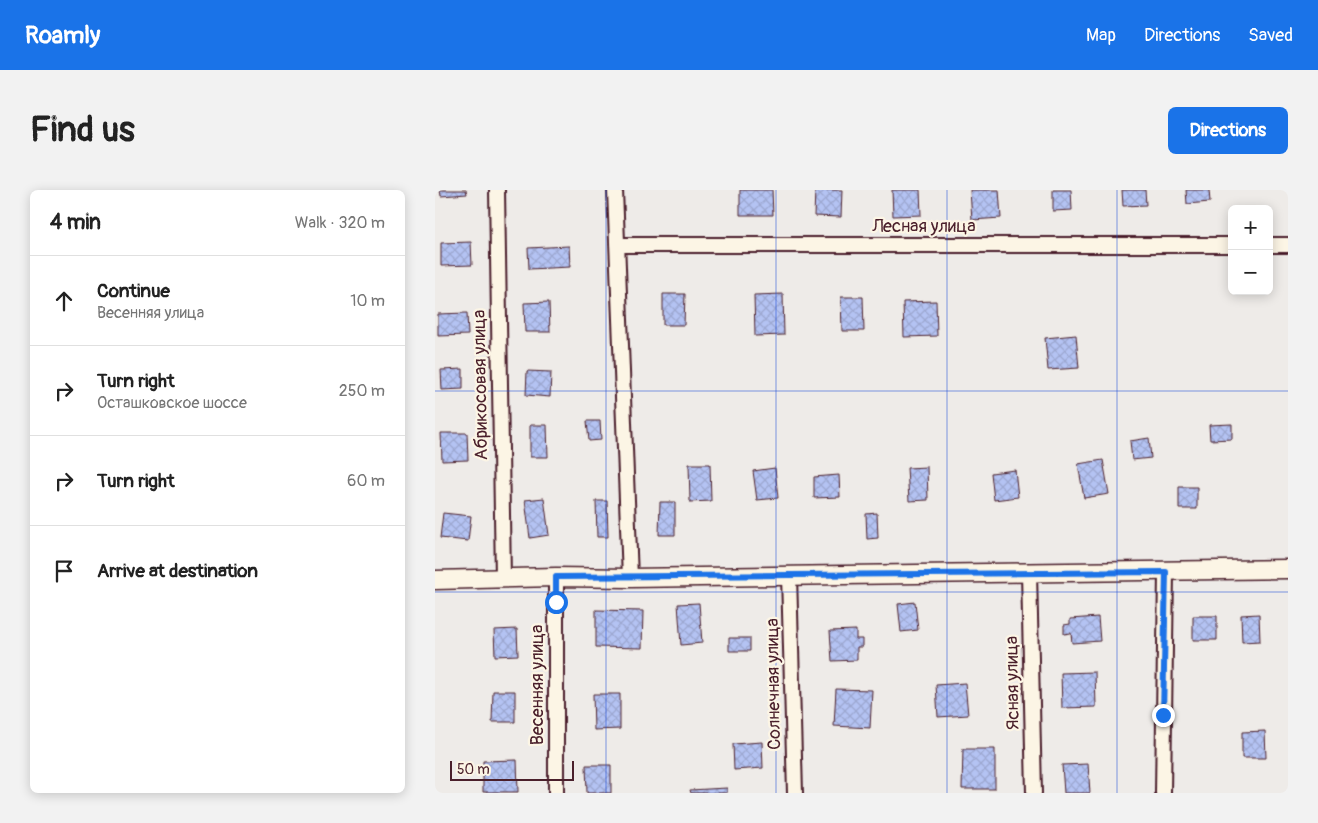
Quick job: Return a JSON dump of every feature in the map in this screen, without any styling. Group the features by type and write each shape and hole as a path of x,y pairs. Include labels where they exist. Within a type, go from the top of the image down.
{"street":[{"name":"Абрикосовая улица","path":"497,190 503,579"},
{"path":"615,190 630,578"},
{"name":"Лесная улица","path":"617,245 1228,245"},
{"path":"1273,245 1288,245"},
{"path":"435,580 1288,569"},
{"name":"Ясная улица","path":"1029,572 1034,793"},
{"path":"1163,793 1166,572"},
{"name":"Солнечная улица","path":"789,575 795,793"},
{"name":"Весенняя улица","path":"555,793 556,577"}],"building":[{"path":"440,190 466,190 467,194 441,196"},
{"path":"740,190 772,190 773,215 740,215"},
{"path":"815,190 842,190 841,217 814,216"},
{"path":"892,190 920,190 921,215 893,216"},
{"path":"970,190 999,190 1001,218 972,220"},
{"path":"1053,190 1071,190 1072,210 1053,211"},
{"path":"1122,190 1145,190 1146,205 1123,206"},
{"path":"1186,190 1209,190 1210,202 1187,204"},
{"path":"471,242 472,265 441,266 441,243"},
{"path":"569,246 570,267 529,269 528,248"},
{"path":"663,294 685,294 684,325 663,325"},
{"path":"783,294 784,335 755,336 754,295"},
{"path":"841,297 863,297 864,331 842,331"},
{"path":"936,301 937,336 904,337 903,302"},
{"path":"549,302 550,332 525,332 524,303"},
{"path":"467,313 468,335 438,336 438,314"},
{"path":"1076,335 1079,368 1048,370 1045,338"},
{"path":"463,369 463,389 442,390 441,370"},
{"path":"527,371 551,372 550,397 526,395"},
{"path":"587,421 600,421 601,440 589,441"},
{"path":"1232,424 1232,439 1210,440 1209,425"},
{"path":"530,425 547,425 548,457 530,457"},
{"path":"441,433 467,433 468,460 442,461"},
{"path":"1149,438 1151,458 1132,460 1130,441"},
{"path":"1103,460 1109,494 1084,498 1078,464"},
{"path":"689,464 710,464 711,501 690,502"},
{"path":"927,467 928,500 909,501 907,468"},
{"path":"775,468 778,498 757,500 753,471"},
{"path":"1015,470 1018,497 994,500 991,473"},
{"path":"839,475 840,497 814,498 814,477"},
{"path":"1179,487 1197,487 1197,509 1179,509"},
{"path":"544,498 549,535 530,538 525,500"},
{"path":"596,501 607,501 608,537 597,537"},
{"path":"660,502 675,502 675,535 659,535"},
{"path":"443,513 471,516 468,541 440,538"},
{"path":"877,513 878,538 867,539 866,514"},
{"path":"915,602 918,630 901,632 898,604"},
{"path":"699,603 702,643 681,645 678,604"},
{"path":"596,610 643,611 642,648 596,647"},
{"path":"1259,614 1260,641 1242,642 1241,615"},
{"path":"1193,616 1217,616 1217,640 1193,640"},
{"path":"1098,617 1100,641 1072,643 1071,633 1064,634 1064,625 1070,624 1070,619"},
{"path":"517,629 518,655 495,656 494,630"},
{"path":"856,630 856,639 862,639 862,647 857,647 857,660 832,661 830,631"},
{"path":"729,638 750,638 750,651 729,651"},
{"path":"1095,672 1096,707 1062,708 1061,673"},
{"path":"965,683 968,715 938,717 936,685"},
{"path":"836,689 872,690 870,728 834,726"},
{"path":"493,691 515,691 515,722 492,722"},
{"path":"593,694 620,694 620,729 594,730"},
{"path":"1265,731 1266,758 1242,758 1242,732"},
{"path":"762,742 763,768 734,770 733,744"},
{"path":"963,749 995,749 995,789 962,789"},
{"path":"517,760 518,792 483,792 483,761"},
{"path":"1088,764 1090,793 1064,793 1062,765"},
{"path":"586,765 611,765 611,793 587,793"},
{"path":"727,788 727,793 691,793 690,790"}],"route":[{"path":"556,602 556,577 630,578 1029,572 1166,572 1163,715"}]}
